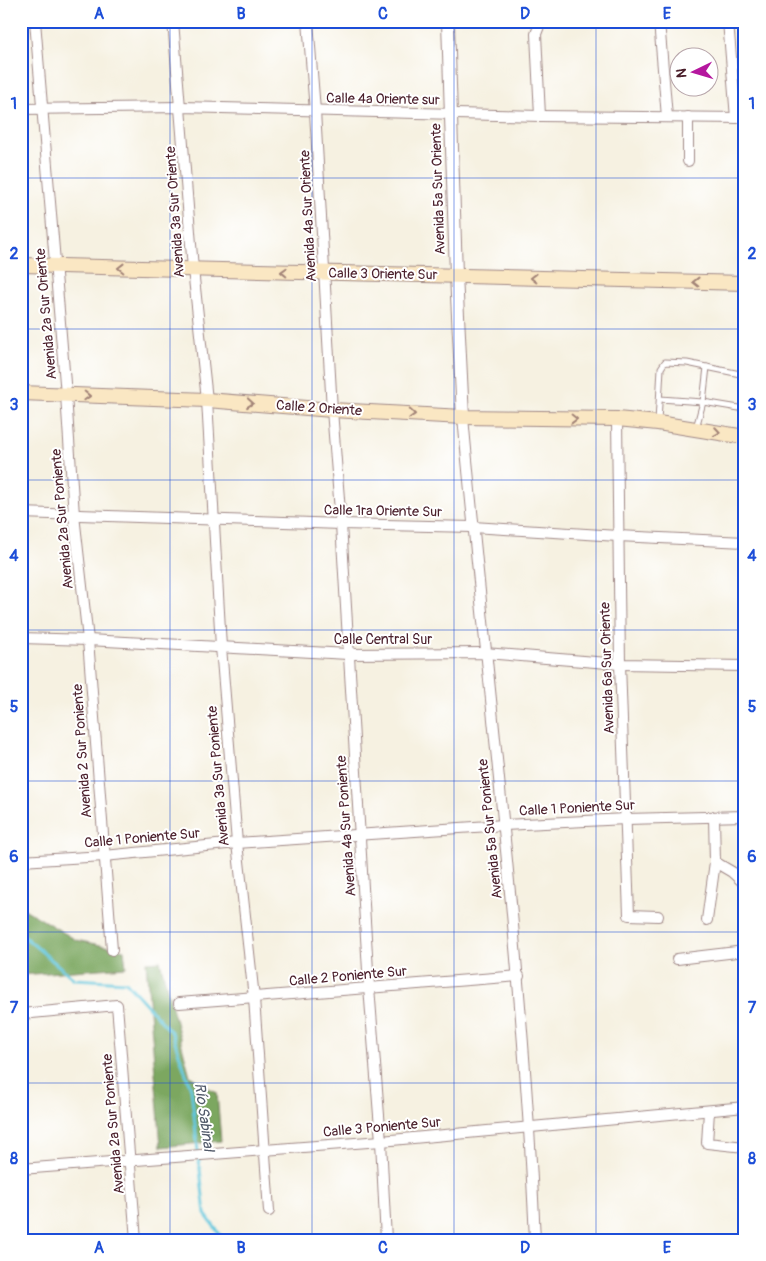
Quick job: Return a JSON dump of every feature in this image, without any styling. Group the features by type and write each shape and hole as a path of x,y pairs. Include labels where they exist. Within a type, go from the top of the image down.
{"main road":[{"name":"Calle 3 Oriente Sur","path":"21,265 745,283"},
{"name":"Calle 2 Oriente","path":"21,393 207,400 332,410 463,417 617,419 658,423 745,437"}],"street":[{"name":"Avenida 2a Sur Oriente","path":"35,21 66,395"},
{"name":"Avenida 3a Sur Oriente","path":"173,21 193,269 207,400"},
{"name":"Avenida 4a Sur Oriente","path":"308,21 332,410"},
{"name":"Avenida 5a Sur Oriente","path":"448,21 456,275 463,417"},
{"path":"540,116 536,34 541,21"},
{"path":"659,21 667,117"},
{"path":"728,21 740,118"},
{"name":"Calle 4a Oriente sur","path":"21,109 181,108 540,116 740,118"},
{"path":"688,117 688,161"},
{"name":"Avenida 2a Sur Poniente","path":"66,395 74,515 88,640"},
{"name":"Avenida 3a Sur Poniente","path":"207,400 221,647 254,998 269,1211"},
{"name":"Avenida 4a Sur Poniente","path":"332,410 341,524 386,1240"},
{"name":"Avenida 5a Sur Poniente","path":"463,417 518,976 530,1128 536,1240"},
{"name":"Avenida 6a Sur Oriente","path":"617,419 620,664 629,915 658,916"},
{"name":"Calle 1ra Oriente Sur","path":"21,513 473,527 745,542"},
{"name":"Calle Central Sur","path":"21,638 348,654 486,653 620,664 745,666"},
{"name":"Avenida 2 Sur Poniente","path":"88,640 112,950"},
{"name":"Calle 1 Poniente Sur","path":"21,861 104,856 238,843 504,825 745,816"},
{"path":"708,920 715,862 714,817"},
{"path":"715,862 732,872 745,884"},
{"path":"677,959 745,950"},
{"name":"Calle 2 Poniente Sur","path":"179,1003 518,976"},
{"name":"Avenida 2a Sur Poniente","path":"21,1014 117,1005 136,1240"},
{"name":"Calle 3 Poniente Sur","path":"21,1169 381,1141 745,1107"},
{"path":"709,1111 707,1143 745,1148"}],"lane":[{"path":"658,423 661,368 665,362 686,363 745,375"},
{"path":"695,429 703,402 708,367"},
{"path":"660,399 703,402 745,408"}],"green space":[{"path":"21,907 76,940 124,950 126,967 21,975"},
{"path":"160,961 190,1076 217,1093 221,1141 161,1147 146,962"}],"waterway":[{"name":"Río Sabinal","path":"21,934 74,979 126,982 172,1033 191,1089 205,1214 224,1240"}]}
